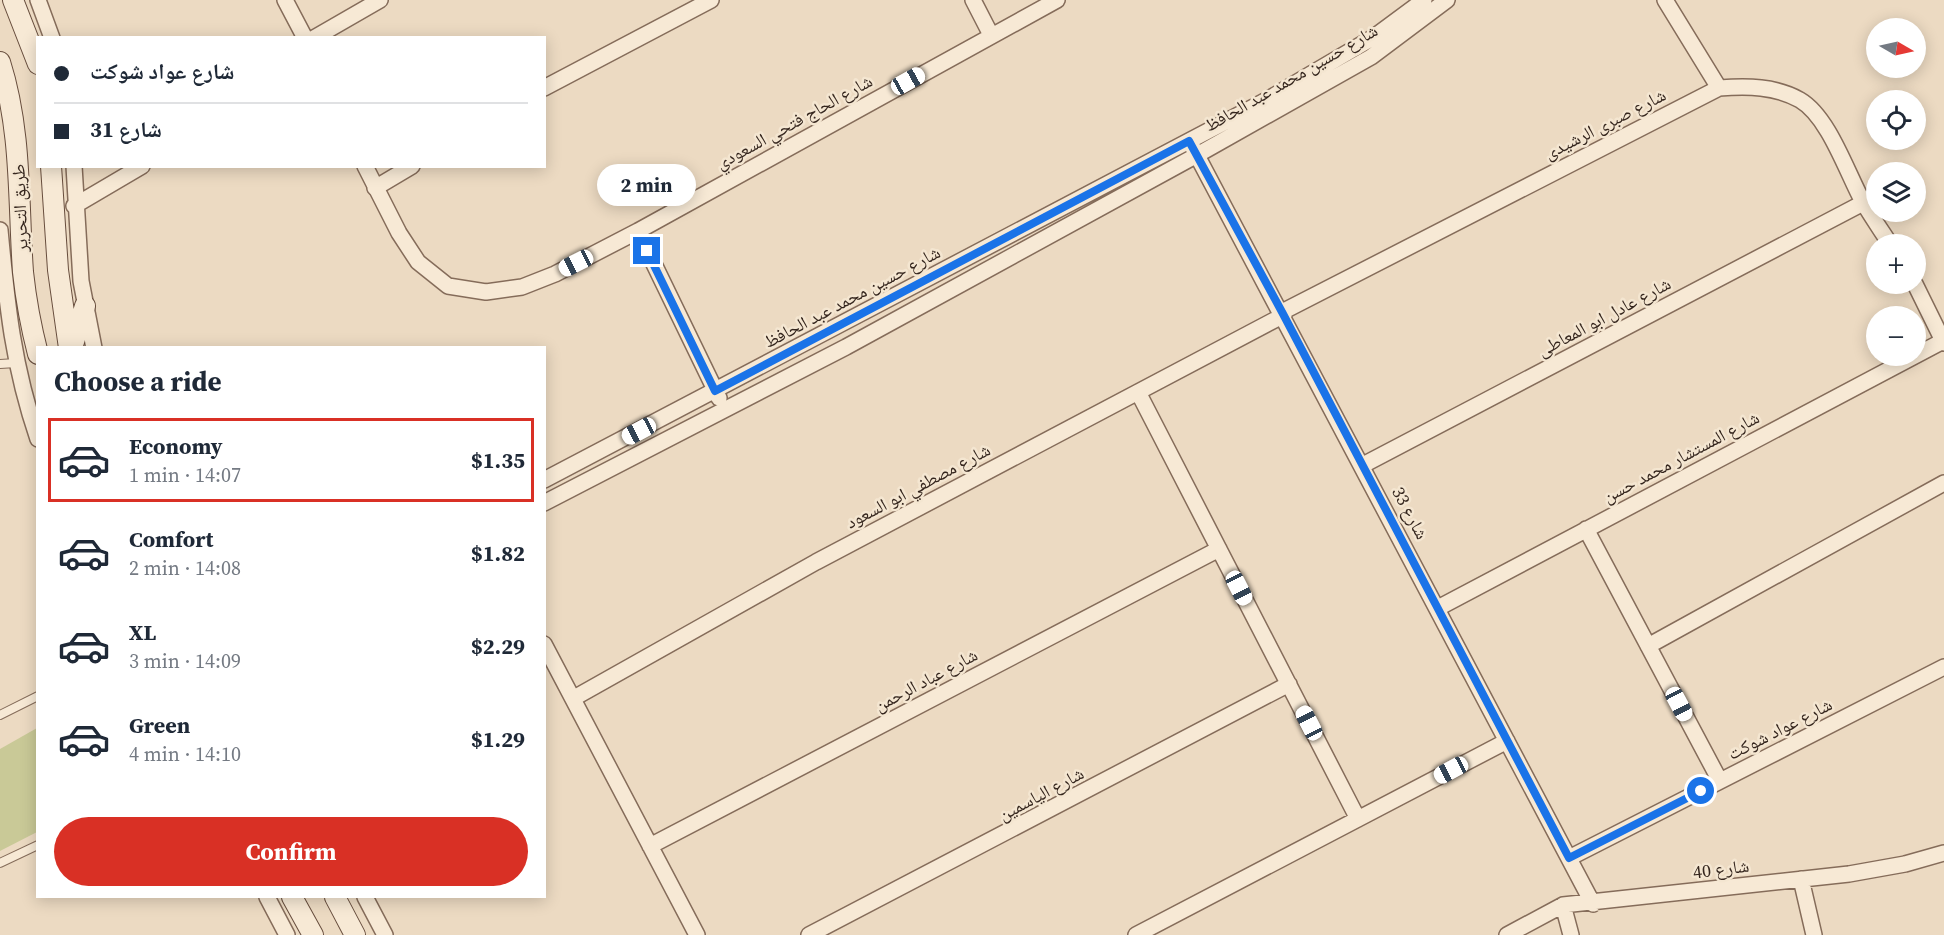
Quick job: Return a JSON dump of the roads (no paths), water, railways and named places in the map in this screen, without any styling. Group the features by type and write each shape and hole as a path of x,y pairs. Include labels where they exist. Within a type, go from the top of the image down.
{"street":[{"path":"13,0 36,59"},
{"path":"39,0 51,36"},
{"path":"285,0 304,36"},
{"path":"317,36 380,0"},
{"path":"546,87 711,0"},
{"path":"972,0 991,35"},
{"name":"شارع الحاج فتحي السعودي","path":"366,168 418,262 448,286 486,292 522,287 555,274 638,231 1057,0"},
{"name":"شارع حسين محمد عبد الحافظ","path":"546,501 846,347 1193,148 1401,20 1424,0"},
{"name":"شارع حسين محمد عبد الحافظ","path":"546,479 1371,57 1447,0"},
{"path":"1665,0 1719,88"},
{"name":"طريق التحرير","path":"0,62 12,111 18,153 24,275 37,346"},
{"name":"شارع صبرى الرشيدى","path":"1283,314 1719,88 1749,86 1776,90 1802,101 1818,118 1834,143 1863,203 1883,234"},
{"name":"شارع 33","path":"1193,148 1363,465 1593,904"},
{"name":"طريق التحرير","path":"51,168 58,270 70,346"},
{"path":"74,168 74,206 85,306 94,346"},
{"path":"74,206 139,168"},
{"path":"375,188 409,168"},
{"name":"شارع عادل ابو المعاطى","path":"1363,465 1863,203"},
{"path":"0,230 10,338 36,432"},
{"path":"638,231 715,391 726,408"},
{"path":"1920,294 1943,342"},
{"path":"71,346 85,306"},
{"name":"شارع مصطفي ابو السعود","path":"574,698 816,562 1283,314"},
{"name":"شارع المستشار محمد حسن","path":"1438,608 1943,342"},
{"path":"1138,392 1358,819"},
{"path":"1648,646 1944,483"},
{"path":"1586,530 1720,781"},
{"name":"شارع عباد الرحمن","path":"650,846 1219,549"},
{"path":"546,648 697,935"},
{"name":"شارع عواد شوكت","path":"1569,858 1944,667"},
{"name":"شارع الياسمين","path":"809,935 1289,684"},
{"path":"1136,935 1507,741"},
{"name":"شارع 40","path":"1507,935 1563,905 1593,904 1801,879 1905,864 1944,853"},
{"path":"1801,879 1814,935"},
{"path":"268,898 287,935"},
{"path":"293,898 313,935"},
{"path":"336,898 355,935"},
{"path":"366,898 385,935"},
{"path":"1563,905 1571,935"}],"lane":[{"path":"0,364 16,363"},
{"path":"0,715 36,697"},
{"path":"0,863 36,846"}]}
